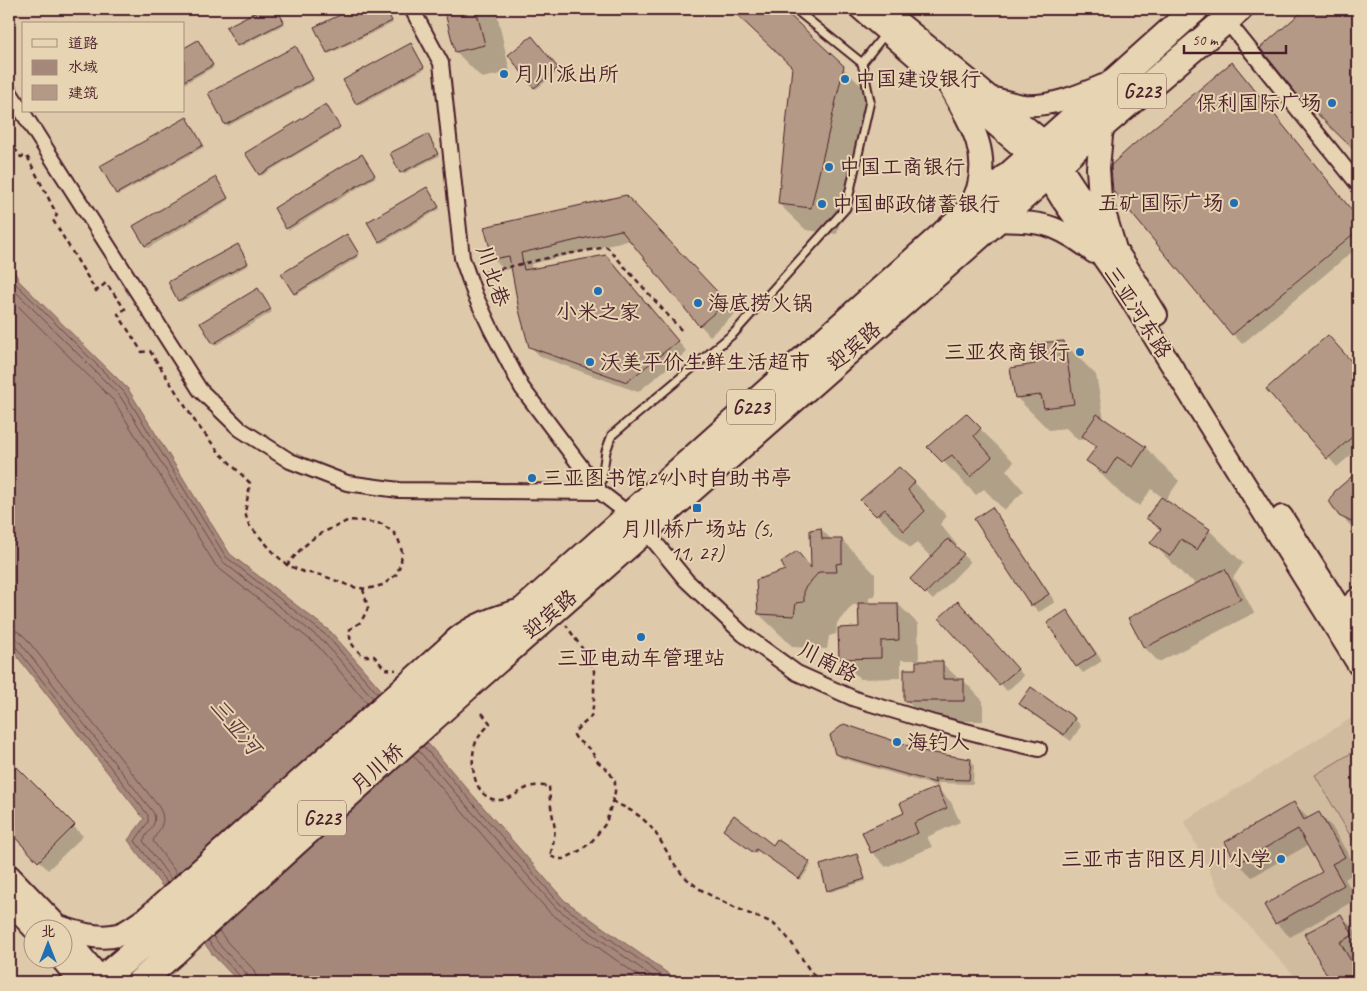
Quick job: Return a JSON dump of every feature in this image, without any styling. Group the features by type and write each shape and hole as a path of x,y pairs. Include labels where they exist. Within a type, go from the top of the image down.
{"highway":[{"name":"迎宾路","path":"456,669 555,610 638,522 969,211 1195,9"},
{"name":"迎宾路","path":"456,669 526,608 638,522 996,221 1102,125 1233,14"},
{"name":"月川桥","path":"153,924 456,669"},
{"name":"月川桥","path":"140,982 174,952 456,669"},
{"name":"G223","path":"96,982 153,924"}],"main road":[{"name":"三亚河东路","path":"860,9 950,86 1038,149"},
{"name":"三亚河东路","path":"883,9 990,97 1038,149 1053,170 1061,199 1110,254 1259,480 1358,636"},
{"path":"990,97 1024,105 1048,103 1078,96 1114,80"},
{"path":"950,86 973,128 980,146 981,164 978,187 969,211"},
{"path":"1102,125 1098,168 1100,199 1110,254"},
{"path":"996,221 1031,223 1055,228 1081,242 1110,254"},
{"name":"三亚河东路","path":"1110,254 1133,302 1358,665"},
{"path":"9,876 49,918"},
{"path":"9,901 25,918"},
{"path":"72,932 98,937 119,935 153,924"},
{"path":"72,948 96,982"},
{"path":"72,966 96,982"}],"street":[{"name":"川北巷","path":"412,9 441,63 462,258 475,295 522,388 600,492 638,522"},
{"path":"1233,14 1358,184"},
{"path":"9,91 22,111"},
{"path":"22,112 200,390 240,429 290,461 347,483 398,490 600,492"},
{"name":"川南路","path":"638,522 686,580 743,634 797,673 855,699 931,722 1039,749"},
{"path":"1341,609 1358,594"}],"lane":[{"path":"600,492 606,451 612,435 734,333 846,208 870,101 862,63 795,9"},
{"path":"862,63 886,32"}],"path":[{"path":"9,141 21,157 27,156 57,214 53,220 96,290 106,283 125,309 118,314 142,352 150,351 196,423 220,452 250,483 245,513 249,525 276,555 287,565 304,572 321,575 353,588 367,589 383,585 397,574 402,552 394,533 382,524 349,520 316,536 287,565"},
{"path":"468,276 607,246 682,331"},
{"path":"363,589 368,608 361,622 350,629 349,638 353,647 363,656 374,656 385,669 400,670"},
{"path":"482,713 490,723 476,740 472,757 477,785 486,796 496,800 506,799 531,787 549,786 555,829 550,856 564,859 581,850 592,841 606,823 615,792 615,782 590,749 577,740 574,734 592,714 594,670 588,657 555,610"},
{"path":"612,801 631,810 645,821 682,874 698,888 721,902 772,924 786,937 820,982"}],"shaded area":[{"name":"三亚市吉阳区月川小学","path":"1358,714 1358,982 1300,982 1222,896 1184,821"},
{"path":"1358,749 1358,849 1315,775"}],"water":[{"name":"三亚河","path":"9,260 19,281 128,389 230,554 331,632 564,900 680,982 239,982 213,955 128,840 144,819 9,646"}],"building":[{"path":"261,9 277,9 284,22 237,46 226,27"},
{"path":"353,9 386,9 392,21 327,53 314,27"},
{"path":"444,9 476,9 485,45 455,52"},
{"path":"731,9 783,9 844,66 811,208 778,204 792,67"},
{"name":"保利国际广场","path":"1305,9 1358,9 1358,154 1296,93 1260,48"},
{"path":"532,36 558,68 534,88 508,55"},
{"path":"198,40 213,65 185,80 185,47"},
{"path":"411,43 424,67 356,104 343,80"},
{"path":"296,46 313,79 225,125 208,93"},
{"name":"五矿国际广场","path":"1232,62 1358,218 1358,230 1232,335 1113,191 1111,165"},
{"path":"326,104 340,127 259,175 245,153"},
{"path":"187,117 203,145 116,194 100,166"},
{"path":"428,134 438,154 400,173 390,153"},
{"path":"362,154 375,175 286,229 274,208"},
{"path":"216,177 228,198 145,246 133,226"},
{"path":"427,187 439,207 379,242 367,222"},
{"path":"626,195 727,302 699,326 621,230 521,253 524,270 606,255 678,341 627,382 529,347 519,310 509,256 493,259 484,227"},
{"path":"347,234 359,254 294,294 281,274"},
{"path":"238,244 248,263 178,301 168,282"},
{"path":"258,288 271,309 213,344 200,323"},
{"path":"1328,335 1358,369 1358,432 1327,459 1266,389"},
{"path":"1064,341 1074,404 1044,408 1041,395 1015,398 1010,368 1035,364 1033,343"},
{"path":"966,413 981,428 974,436 992,457 970,477 952,455 942,462 927,447"},
{"path":"1097,414 1146,447 1133,467 1117,457 1106,474 1086,461 1097,446 1082,436"},
{"path":"899,467 915,482 908,490 925,511 904,531 885,509 876,516 860,500"},
{"path":"1358,471 1358,525 1339,516 1329,501 1335,491"},
{"path":"1161,497 1210,529 1197,550 1181,539 1170,556 1150,543 1161,529 1146,518"},
{"path":"992,507 1049,594 1031,606 974,519"},
{"path":"821,528 822,539 842,539 842,563 836,564 837,572 819,572 804,589 804,602 796,603 794,616 758,614 756,580 785,570 781,562 797,551 811,568 810,530"},
{"path":"948,539 964,554 925,594 910,579"},
{"path":"1225,569 1241,599 1144,648 1128,618"},
{"path":"958,601 1018,669 999,685 939,618"},
{"path":"858,603 898,603 899,640 881,641 881,658 839,659 838,628 859,627"},
{"path":"1067,610 1096,654 1076,667 1047,623"},
{"path":"916,661 943,661 943,679 964,679 964,701 904,701 904,669 916,669"},
{"path":"1031,687 1075,718 1064,735 1019,704"},
{"path":"844,724 927,752 971,759 969,780 934,779 936,783 835,754 830,735"},
{"path":"17,767 75,825 38,862 9,831 9,774"},
{"path":"937,787 947,808 914,823 918,833 871,853 862,832 904,813 900,803"},
{"path":"1294,802 1304,820 1319,812 1345,857 1332,864 1344,885 1275,924 1264,905 1322,872 1298,829 1237,864 1225,842"},
{"path":"734,815 773,845 777,839 810,862 799,879 756,849 754,853 723,830"},
{"path":"857,854 865,879 827,891 820,865"},
{"path":"1341,914 1353,935 1340,942 1355,968 1358,966 1358,982 1331,982 1304,934"}],"place":[{"name":"月川派出所","path":"504,74"},
{"name":"中国建设银行","path":"845,79"},
{"name":"保利国际广场","path":"1332,103"},
{"name":"中国工商银行","path":"829,167"},
{"name":"五矿国际广场","path":"1234,203"},
{"name":"中国邮政储蓄银行","path":"822,204"},
{"name":"小米之家","path":"598,291"},
{"name":"海底捞火锅","path":"698,303"},
{"name":"三亚农商银行","path":"1080,352"},
{"name":"沃美平价生鲜生活超市","path":"590,362"},
{"name":"三亚图书馆24小时自助书亭","path":"532,478"},
{"name":"月川桥广场站 (5, 11, 27)","path":"697,508"},
{"name":"三亚电动车管理站","path":"641,637"},
{"name":"海钓人","path":"897,742"},
{"name":"三亚市吉阳区月川小学","path":"1281,859"}]}
